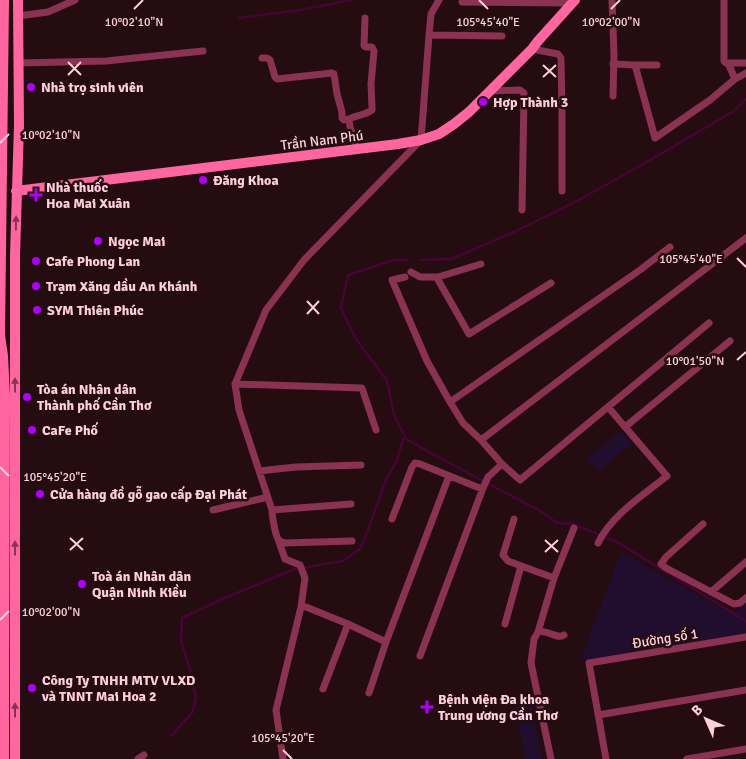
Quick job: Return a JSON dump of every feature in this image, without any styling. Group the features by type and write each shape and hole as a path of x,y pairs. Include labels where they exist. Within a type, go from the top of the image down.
{"main road":[{"path":"15,759 15,357 16,190 19,125 18,0"},
{"name":"Trần Nam Phú","path":"16,190 421,140 438,134 469,112 532,50 574,1"},
{"path":"3,6 0,335 5,396 4,759"},
{"path":"2,356 15,357"}],"street":[{"path":"18,16 48,12 75,0"},
{"path":"284,759 276,710 301,607 305,582 304,574 300,565 285,558 281,550 272,510 240,410 235,384 266,310 304,260 421,140 429,35 432,14 439,0"},
{"path":"612,0 613,96"},
{"path":"724,0 724,61 728,63 735,79"},
{"path":"462,2 574,1"},
{"path":"262,58 270,60 277,79 334,74 342,118 344,120 369,113 372,110 371,84 374,52 372,47 364,46 364,18"},
{"path":"429,35 502,36"},
{"path":"532,50 558,54 561,58 562,191"},
{"path":"18,63 106,62 203,51"},
{"path":"728,63 746,63"},
{"path":"613,64 657,65"},
{"path":"635,65 655,138 710,100 735,79 746,73"},
{"path":"490,91 520,90 524,93 522,210"},
{"path":"349,119 357,149"},
{"path":"481,440 746,238"},
{"path":"450,402 640,270 670,247"},
{"path":"411,272 420,277 438,276 480,264"},
{"path":"438,276 437,279 469,334 552,283"},
{"path":"405,277 392,280 427,361 450,402 463,423 520,480 710,323"},
{"path":"625,427 730,341"},
{"path":"235,384 362,388 376,430"},
{"path":"598,543 603,532 614,520 666,476 608,408"},
{"path":"392,519 412,467 416,464 448,476 484,486"},
{"path":"420,656 484,486 502,464"},
{"path":"259,471 360,465"},
{"path":"369,693 448,476"},
{"path":"213,510 268,497"},
{"path":"272,510 350,504"},
{"path":"514,519 503,555 508,561 554,578"},
{"path":"703,524 666,557 661,564 734,604 740,603 746,598"},
{"path":"551,759 531,663 534,639 538,632 554,578 574,528"},
{"path":"278,539 285,543 352,541"},
{"path":"711,592 746,562"},
{"path":"505,624 521,566"},
{"path":"301,607 306,607 348,624 386,642"},
{"path":"323,689 348,624"},
{"path":"538,632 544,630 558,637 564,635"},
{"name":"Đường số 1","path":"598,715 589,663 746,637"},
{"path":"606,759 598,715 746,690"},
{"path":"687,759 746,749"}],"shaded area":[{"path":"621,431 632,444 598,471 587,459"},
{"path":"621,552 732,614 746,603 746,634 587,660 581,659"},
{"path":"530,697 542,759 525,759 514,700"}],"waterway":[{"path":"239,18 301,10 351,0"},
{"path":"420,260 451,259 514,232 577,201 734,111 746,99"},
{"path":"408,260 394,260 348,275 341,308 356,339 387,381 394,415 406,439 542,512 557,523 573,524 617,542 746,621"},
{"path":"171,736 192,713 196,698 181,640 182,618 222,599 295,569 343,561 360,549 386,480 397,460 403,439"}],"place":[{"name":"Nhà trọ sinh viên","path":"31,87"},
{"name":"Hợp Thành 3","path":"483,102"},
{"name":"Đăng Khoa","path":"203,180"},
{"name":"Nhà thuốc Hoa Mai Xuân","path":"36,195"},
{"name":"Ngọc Mai","path":"98,241"},
{"name":"Cafe Phong Lan","path":"36,261"},
{"name":"Trạm Xăng dầu An Khánh","path":"36,286"},
{"name":"SYM Thiên Phúc","path":"37,310"},
{"name":"Tòa án Nhân dân Thành phố Cần Thơ","path":"27,397"},
{"name":"CaFe Phố","path":"32,430"},
{"name":"Cửa hàng đồ gỗ gao cấp Đại Phát","path":"40,494"},
{"name":"Toà án Nhân dân Quận Ninh Kiều","path":"82,584"},
{"name":"Công Ty TNHH MTV VLXD và TNNT Mai Hoa 2","path":"32,688"},
{"name":"Bệnh viện Đa khoa Trung ương Cần Thơ","path":"427,707"}]}
